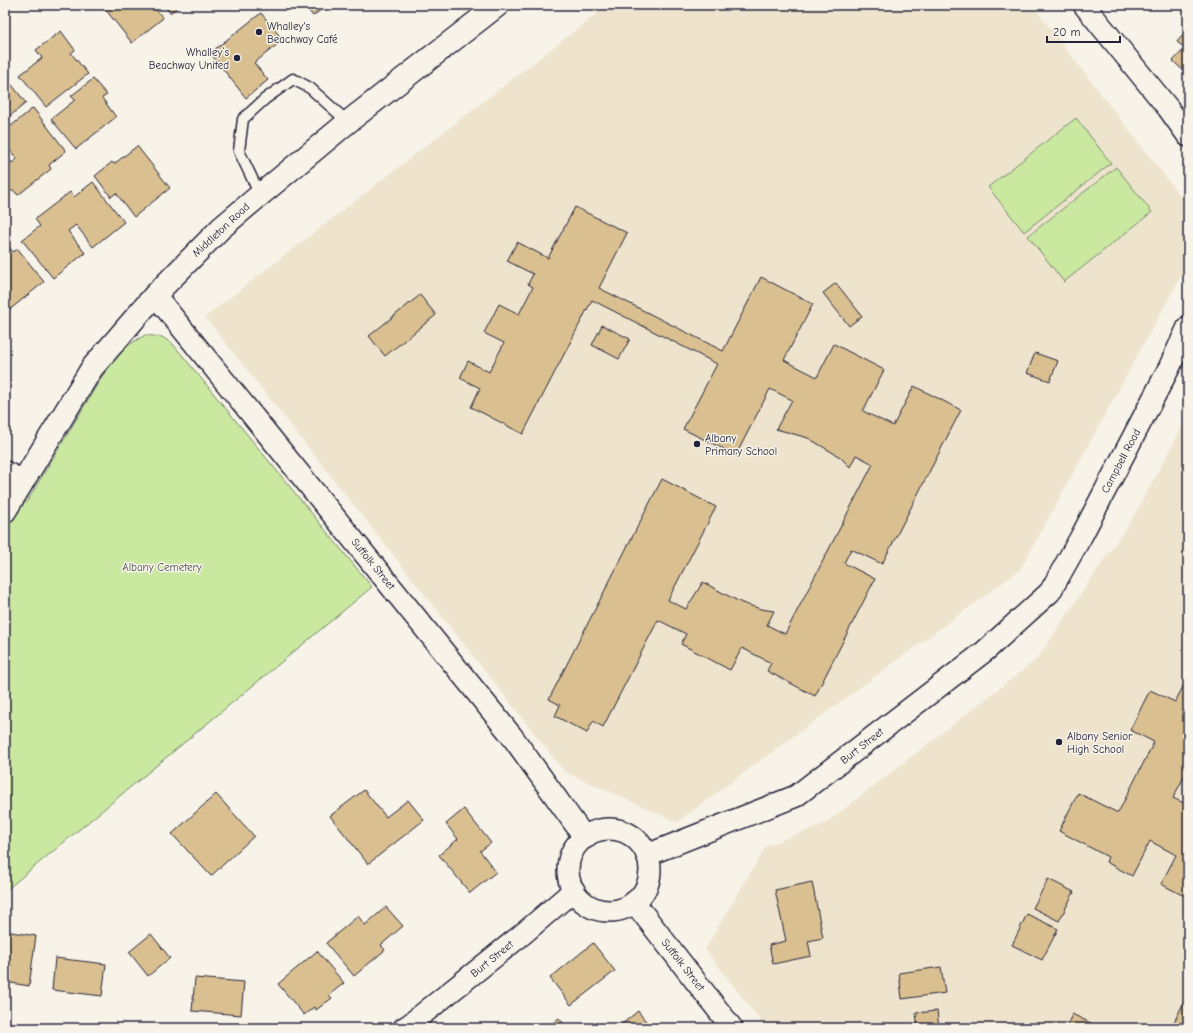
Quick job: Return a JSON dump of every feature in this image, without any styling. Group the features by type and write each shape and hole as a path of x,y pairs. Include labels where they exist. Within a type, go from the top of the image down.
{"main road":[{"name":"Middleton Road","path":"5,511 14,476 92,368 155,295 221,228 260,195 348,122 498,5"}],"street":[{"path":"1093,8 1188,136"},
{"name":"Suffolk Street","path":"155,295 511,735 585,838"},
{"name":"Campbell Road","path":"1050,592 1126,451 1169,368 1188,327"},
{"name":"Burt Street","path":"647,855 796,796 985,651 1050,592"},
{"path":"608,829 621,831 632,836 641,844 647,855 650,868 649,881 643,893 634,902 622,909 608,911 594,908 582,901 574,890 569,879 568,867 576,846 585,838 596,832 608,829"},
{"name":"Burt Street","path":"406,1027 524,933 574,890"},
{"name":"Suffolk Street","path":"634,902 732,1028"}],"lane":[{"path":"260,195 239,151 243,119 265,99 292,79 310,88 348,122"}],"shaded area":[{"name":"Albany Primary School","path":"608,5 1032,5 1188,206 1188,263 1020,570 677,822 565,772 205,317"},
{"name":"Albany Senior High School","path":"1188,417 1188,1028 766,1028 705,949 766,846 826,823 1036,660 1132,519"}],"green space":[{"path":"1076,118 1111,163 1024,232 988,187"},
{"path":"1116,167 1152,212 1064,282 1028,236"},
{"name":"Albany Cemetery","path":"145,335 162,337 173,344 372,587 5,891 5,489 26,503 103,375 117,357 130,344"}],"building":[{"path":"102,5 152,5 163,18 132,43"},
{"path":"164,5 180,5 170,13"},
{"path":"304,5 327,5 313,16"},
{"name":"Whalley‘s Beachway United","path":"261,13 283,40 254,63 268,80 246,98 210,53"},
{"path":"1188,29 1188,75 1173,61 1185,48 1177,42"},
{"path":"61,31 75,50 71,53 88,74 46,107 20,75 42,58 36,50"},
{"path":"5,76 26,103 5,120"},
{"path":"93,79 107,95 102,98 116,117 76,149 51,119 75,100 71,96"},
{"path":"33,108 66,151 49,165 51,169 18,195 13,190 5,196 5,154 12,163 17,159 5,144 5,131"},
{"path":"137,146 170,188 134,217 116,193 111,197 95,176 112,162 114,164"},
{"path":"93,182 124,222 93,247 76,225 68,231 85,253 53,278 22,240 40,226 35,219 70,192 74,197"},
{"path":"575,207 627,233 599,288 723,351 761,277 813,304 784,360 817,377 834,344 884,370 863,411 893,426 914,386 961,410 882,564 851,549 844,563 875,579 815,696 767,671 771,663 742,648 730,670 681,644 686,634 658,620 603,727 593,721 587,733 555,716 560,705 549,699 662,479 716,507 668,600 686,609 703,582 742,603 761,609 774,611 767,625 785,634 873,464 856,455 850,467 840,457 808,438 776,429 792,400 770,389 736,455 683,429 717,364 592,300 523,434 471,407 480,388 460,378 468,361 489,372 504,343 484,333 499,304 519,314 533,287 528,284 533,274 507,261 517,242 548,258"},
{"path":"5,242 13,252 18,249 44,282 8,311 5,307"},
{"path":"836,283 862,316 849,326 823,293"},
{"path":"420,295 436,315 385,356 369,336"},
{"path":"602,325 630,339 619,359 592,345"},
{"path":"1035,353 1058,361 1050,381 1027,373"},
{"path":"1188,677 1188,769 1173,798 1188,805 1188,898 1161,884 1176,855 1150,841 1132,876 1106,862 1108,857 1059,831 1078,793 1118,813 1154,742 1130,730 1150,690 1175,702"},
{"path":"364,790 386,817 408,800 424,820 368,864 330,816"},
{"path":"216,794 254,836 211,876 172,834"},
{"path":"464,809 491,843 480,851 496,872 470,893 439,855 458,839 446,824"},
{"path":"1048,879 1074,892 1059,921 1033,908"},
{"path":"812,882 823,938 808,941 811,956 773,964 769,945 786,941 775,890"},
{"path":"386,907 403,926 381,945 385,950 354,976 326,943 358,916 365,925"},
{"path":"1027,914 1058,929 1042,960 1012,945"},
{"path":"5,931 36,936 29,986 5,982"},
{"path":"151,934 170,958 148,976 129,952"},
{"path":"593,943 615,971 571,1005 550,978"},
{"path":"317,951 344,983 329,995 332,998 316,1010 314,1007 304,1015 278,984"},
{"path":"55,958 106,964 102,996 52,990"},
{"path":"941,967 945,993 902,999 899,973"},
{"path":"195,978 244,982 241,1015 192,1011"},
{"path":"1188,994 1188,1028 1171,1028"},
{"path":"638,1011 651,1028 617,1028"},
{"path":"937,1011 939,1028 918,1028 916,1013"},
{"path":"1072,1014 1101,1028 1066,1028"},
{"path":"559,1018 567,1028 547,1028"}],"place":[{"name":"Whalley's Beachway Café","path":"259,32"},
{"name":"Whalley‘s Beachway United","path":"237,58"},
{"name":"Albany Primary School","path":"697,444"},
{"name":"Albany Senior High School","path":"1059,742"}]}
